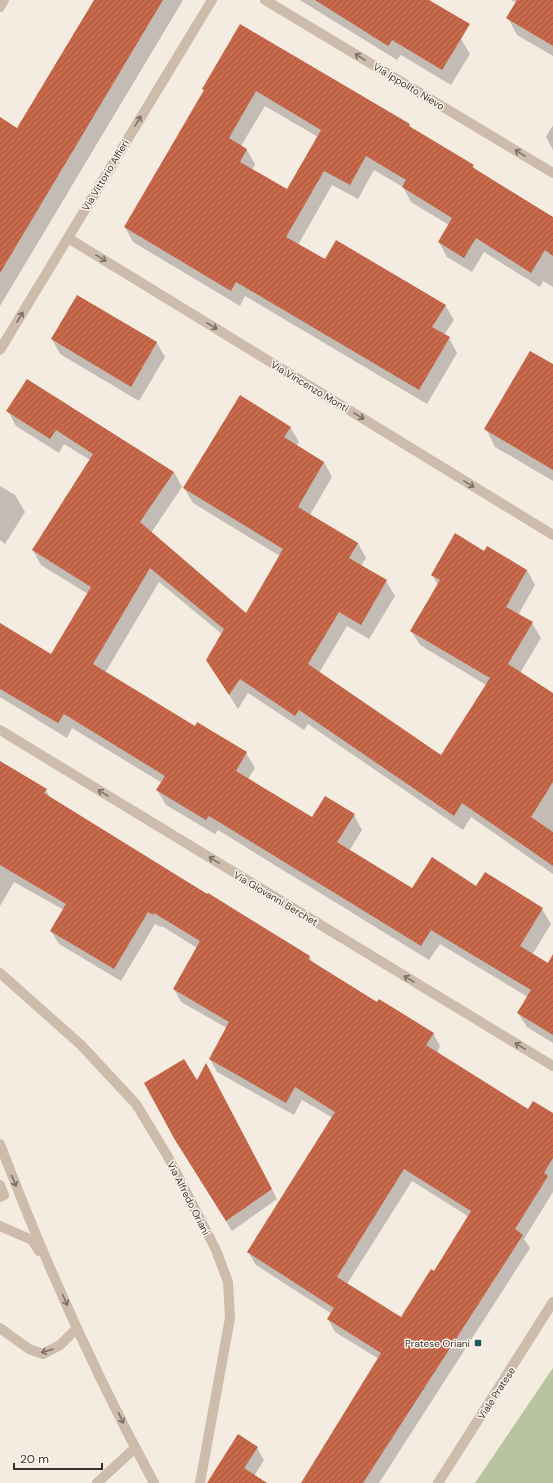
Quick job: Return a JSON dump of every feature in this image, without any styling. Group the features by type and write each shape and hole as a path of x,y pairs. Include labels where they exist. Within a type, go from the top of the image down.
{"street":[{"path":"0,7 4,0"},
{"name":"Via Vittorio Alfieri","path":"0,350 212,0"},
{"name":"Via Ippolito Nievo","path":"265,0 553,173"},
{"name":"Via Vincenzo Monti","path":"68,238 553,535"},
{"name":"Via Giovanni Berchet","path":"0,730 553,1066"},
{"name":"Via Alfredo Oriani","path":"0,973 81,1045 136,1104 167,1155 216,1250 228,1282 230,1318 200,1483"},
{"path":"0,1144 50,1267 77,1328 135,1448 154,1483"},
{"path":"0,1185 4,1195 0,1196"},
{"path":"0,1226 32,1240 50,1267"},
{"name":"Viale Pratese","path":"438,1483 553,1302"},
{"path":"0,1328 29,1349 43,1354 60,1345 77,1328"},
{"path":"97,1483 135,1448"}],"green space":[{"path":"553,1368 553,1483 475,1483"}],"building":[{"path":"94,0 163,0 0,273 0,117 17,128"},
{"path":"315,0 429,0 470,24 442,70 392,40 388,46"},
{"path":"517,0 553,0 553,46 506,18"},
{"path":"240,24 410,124 409,126 474,165 472,167 553,217 553,256 545,250 531,273 476,238 464,258 438,242 452,218 402,187 406,180 366,156 350,185 324,171 286,237 325,259 336,240 446,305 432,327 450,337 419,390 236,282 231,291 124,227 204,90 202,89","holes":["256,91 321,130 287,189 240,162 247,149 229,138"]},
{"path":"77,295 157,342 131,387 51,339"},
{"path":"530,351 553,364 553,470 484,429"},
{"path":"27,379 174,472 140,522 246,613 283,549 183,488 240,395 291,427 284,437 324,462 298,507 358,543 349,558 387,580 361,625 339,612 308,664 441,755 490,678 410,631 440,580 431,575 455,533 484,551 487,546 527,570 506,607 533,622 508,664 553,693 553,782 531,817 553,832 553,866 462,803 454,816 299,710 295,716 240,679 229,695 206,660 224,629 150,568 93,664 195,726 197,722 247,752 236,771 312,817 325,796 355,814 337,842 412,888 432,857 476,886 485,872 543,908 520,946 548,963 553,954 553,1035 517,1013 531,990 431,930 421,946 209,816 206,820 156,790 165,776 64,714 58,723 0,689 0,623 51,654 91,587 32,550 93,454 56,430 50,439 6,411"},
{"path":"0,761 47,789 44,793 310,956 308,959 377,1002 379,999 434,1033 426,1045 528,1109 533,1101 553,1113 553,1158 544,1173 548,1176 515,1229 523,1235 363,1483 301,1483 381,1353 327,1319 334,1308 247,1252 335,1112 295,1087 286,1103 209,1059 229,1022 173,989 200,941 154,913 153,915 148,912 114,969 50,931 66,904 0,865","holes":["404,1169 471,1211 434,1271 431,1269 401,1317 337,1277"]},
{"path":"184,1059 197,1080 206,1063 272,1189 226,1221 175,1140 144,1083"},
{"path":"238,1434 258,1447 244,1468 267,1483 207,1483"}],"place":[{"name":"Pratese Oriani","path":"478,1343"}]}
